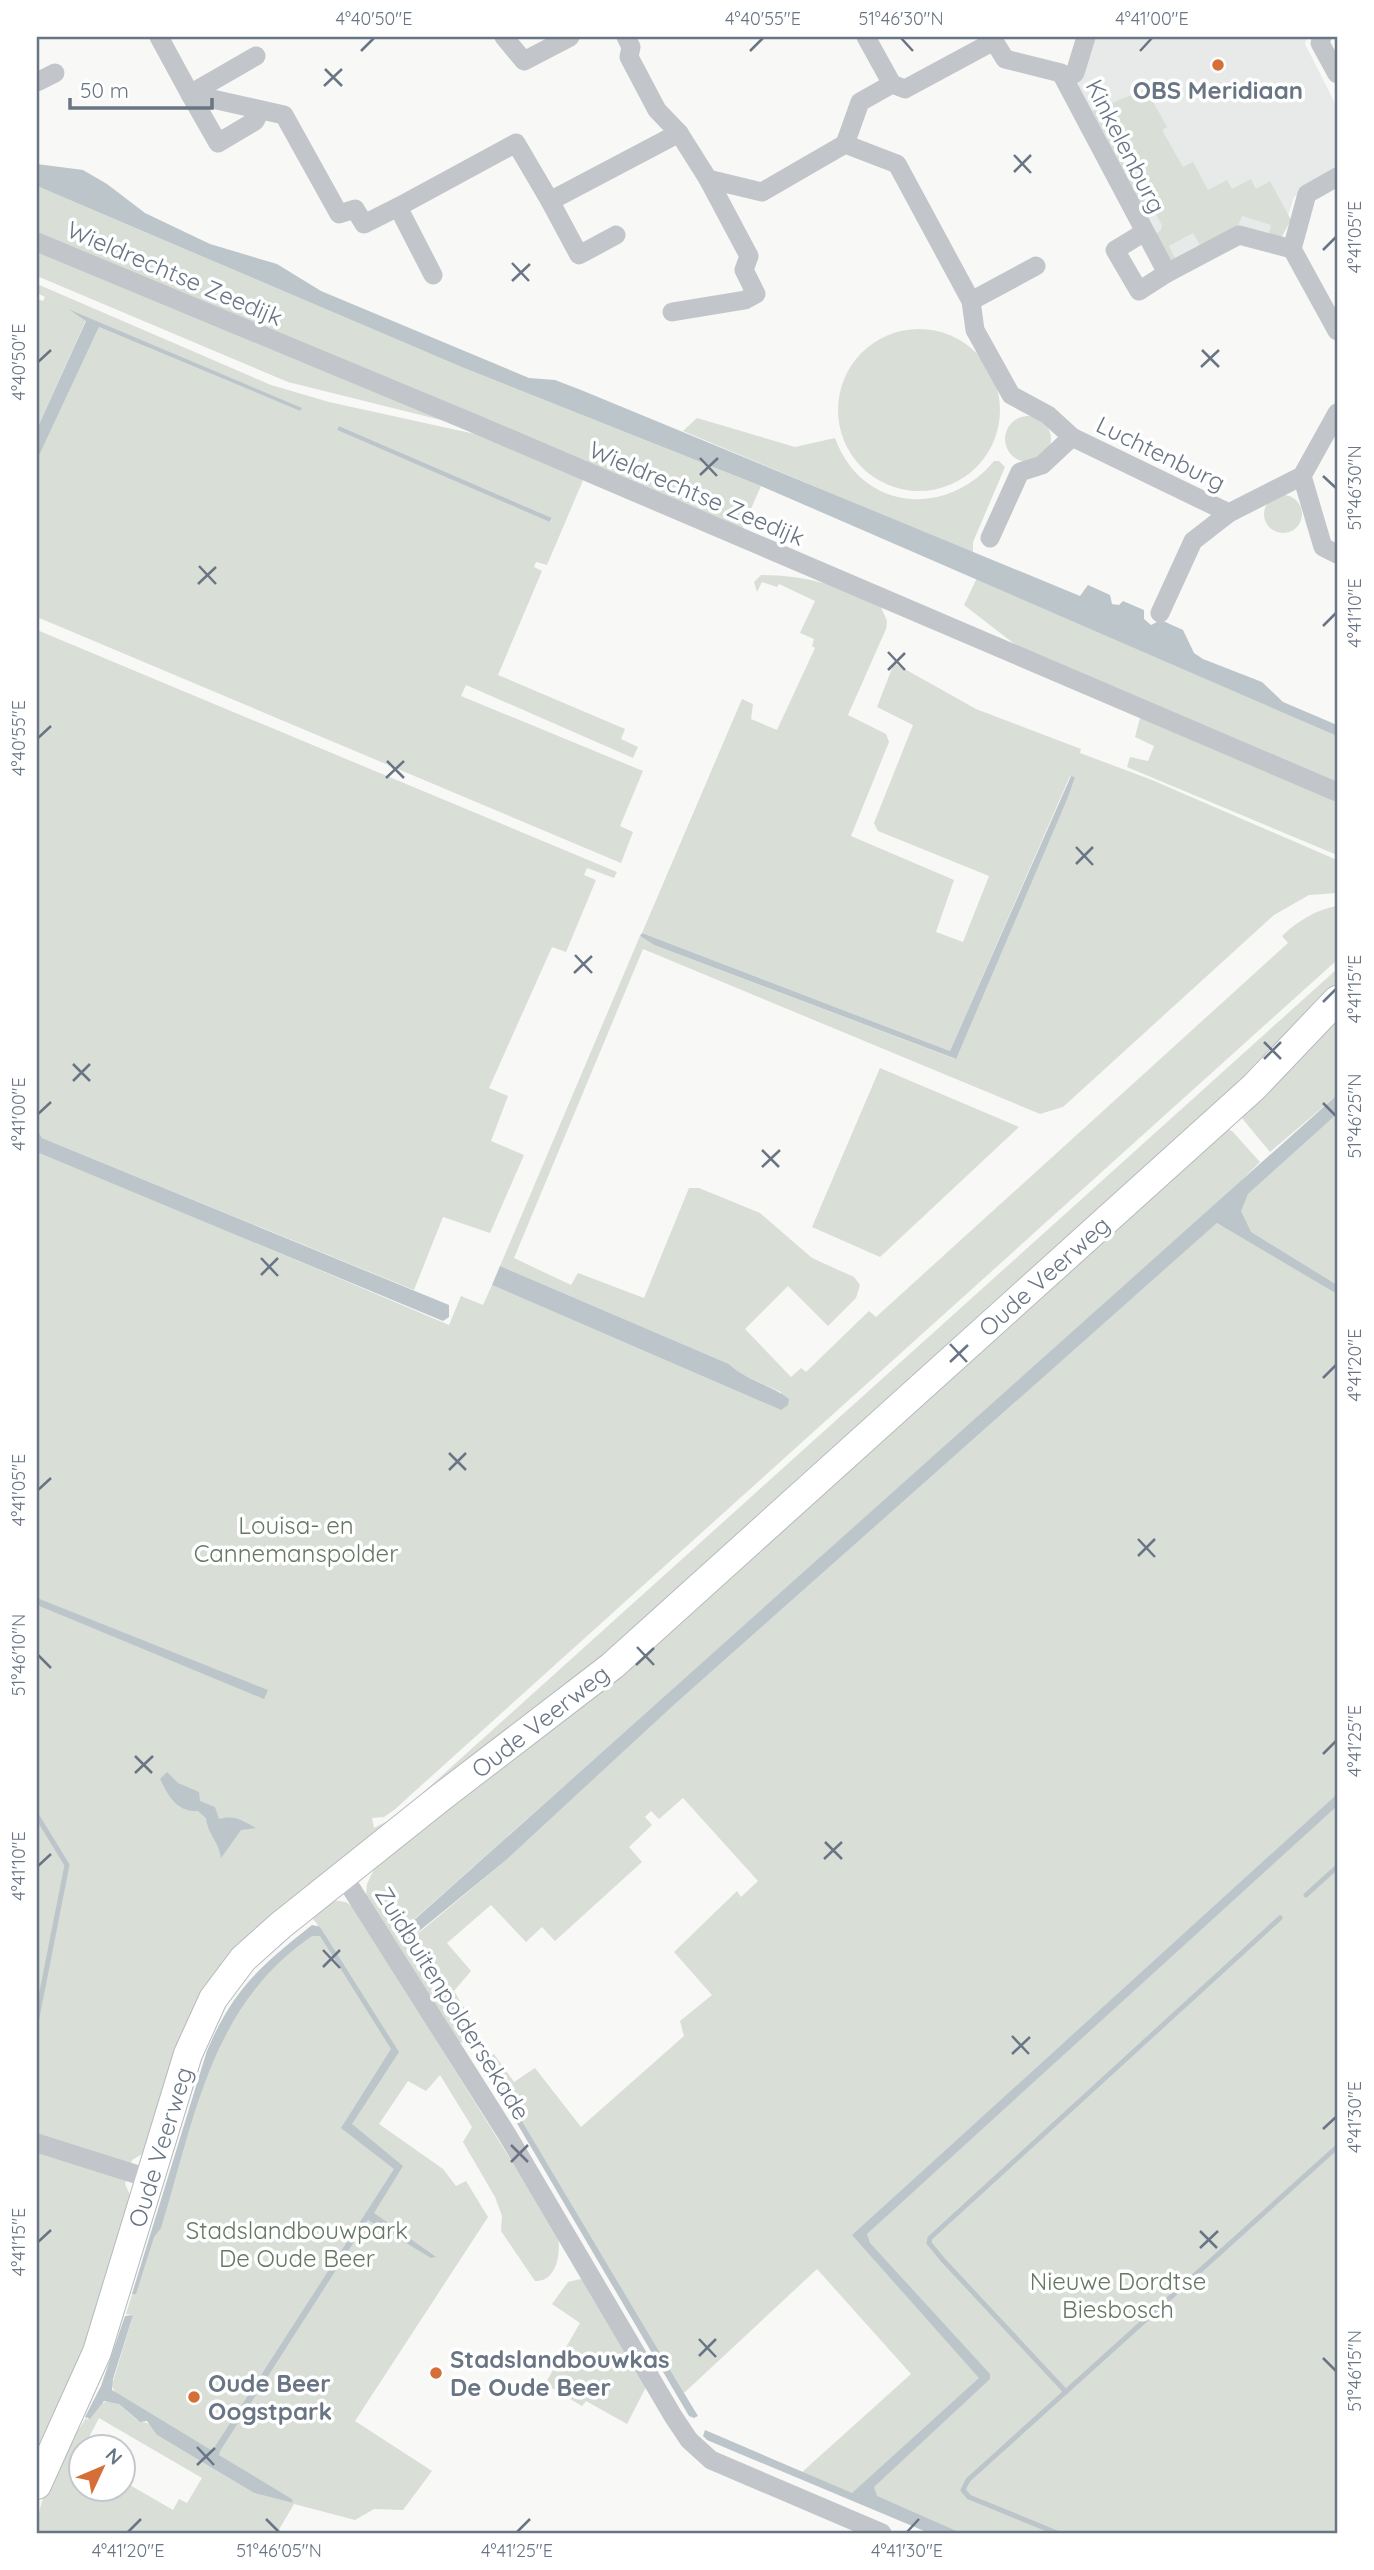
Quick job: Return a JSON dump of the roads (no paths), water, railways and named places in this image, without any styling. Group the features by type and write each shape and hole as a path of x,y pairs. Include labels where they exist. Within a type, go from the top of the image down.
{"street":[{"path":"159,37 218,143 255,121 260,111"},
{"path":"504,37 524,61 570,37"},
{"path":"626,37 631,47 629,57 657,110 679,133 708,179 749,257 744,270 756,294 745,300 672,312"},
{"path":"866,37 892,84 905,89 993,41 1005,59 1061,73 1066,80 1074,73 1086,37"},
{"path":"1322,37 1321,43 1337,74"},
{"path":"190,94 257,56"},
{"path":"37,82 55,73"},
{"name":"Kinkelenburg","path":"1066,80 1143,233 1167,274"},
{"path":"708,179 762,192 845,144 860,102 892,84"},
{"path":"190,94 284,115 339,214 355,209 364,224 516,143 579,255 616,235"},
{"path":"550,201 679,133"},
{"name":"Luchtenburg","path":"845,144 897,164 971,301 975,330 1011,396 1048,415 1072,437 1229,513"},
{"path":"1337,177 1307,194 1292,249 1337,331"},
{"path":"398,207 433,275"},
{"name":"Kinkelenburg","path":"1143,233 1115,250 1139,291 1239,235 1292,249"},
{"name":"Wieldrechtse Zeedijk","path":"37,242 486,429 1337,792"},
{"path":"971,301 1036,266"},
{"path":"1337,413 1302,476 1323,547 1337,554"},
{"name":"Luchtenburg","path":"990,538 1020,472 1042,465 1072,437"},
{"name":"Luchtenburg","path":"1160,613 1193,541 1229,513 1302,476"},
{"name":"Oude Veerweg","path":"37,2485 97,2352 188,2054 213,1999 258,1945 440,1798 612,1666 1254,1087 1337,1000"},
{"name":"Zuidbuitenpoldersekade","path":"344,1877 508,2136 636,2357 689,2440 711,2460 882,2533"},
{"path":"37,2143 151,2179"}],"waterway":[{"path":"37,1816 67,1865 37,2017"},
{"path":"1306,1895 1337,1867"},
{"path":"1066,2392 943,2260 929,2243 930,2238 1280,1918"},
{"path":"1057,2533 969,2497 963,2490 968,2480 1337,2147"}],"place":[{"name":"OBS Meridiaan","path":"1218,65"},
{"name":"Stadslandbouwkas De Oude Beer","path":"436,2373"},
{"name":"Oude Beer Oogstpark","path":"194,2397"}],"park label":[{"name":"Louisa- en Cannemanspolder","path":"296,1539"},
{"name":"Stadslandbouwpark De Oude Beer","path":"297,2244"},
{"name":"Nieuwe Dordtse Biesbosch","path":"1118,2295"}]}
